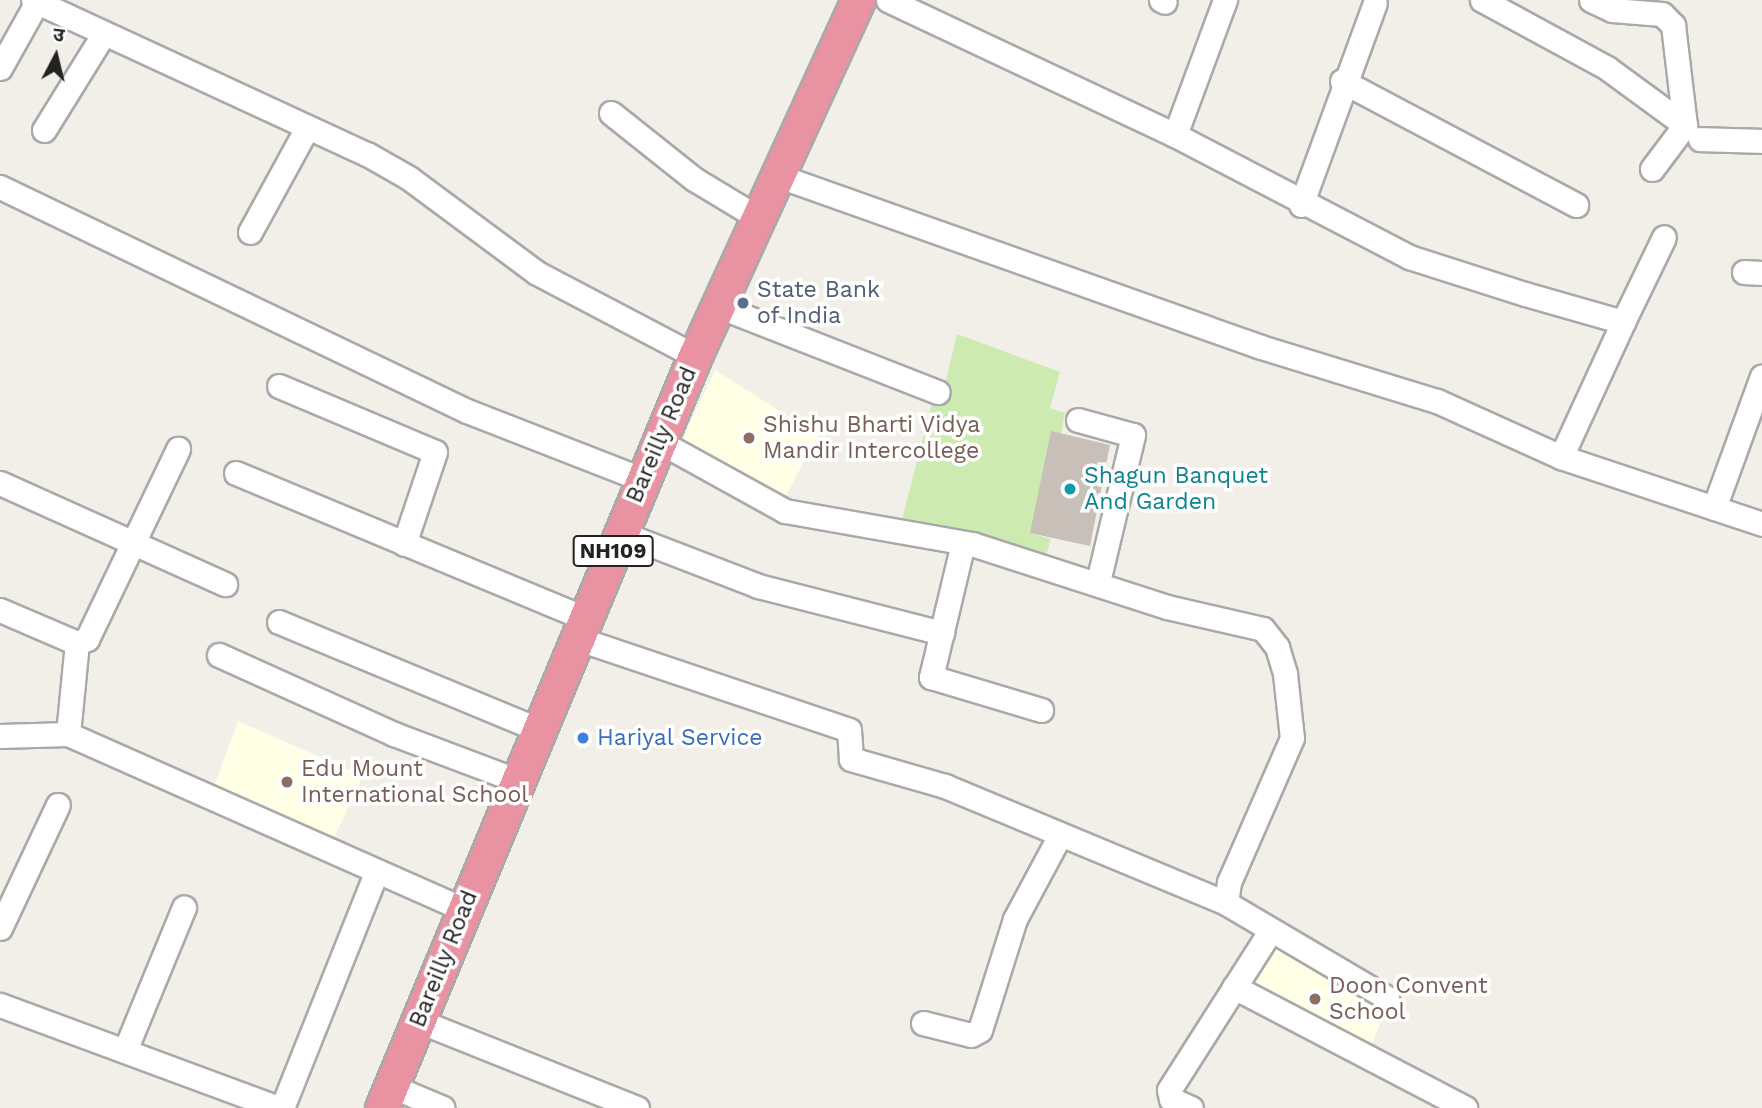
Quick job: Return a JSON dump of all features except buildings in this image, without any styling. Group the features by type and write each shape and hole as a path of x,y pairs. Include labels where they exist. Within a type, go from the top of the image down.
{"highway":[{"name":"Bareilly Road","path":"386,1097 537,729 695,356 858,0"}],"street":[{"path":"888,0 1175,135 1301,205 1409,257 1623,322"},
{"path":"1175,135 1225,0"},
{"path":"1482,0 1607,68 1693,132 1762,141"},
{"path":"1591,0 1669,18 1693,132"},
{"path":"0,68 35,1 409,178 537,273 695,356"},
{"path":"1301,205 1342,81 1375,3"},
{"path":"44,130 103,35"},
{"path":"1342,81 1576,205"},
{"path":"611,113 694,179 757,217"},
{"path":"250,232 307,128"},
{"path":"1651,169 1693,132"},
{"path":"776,175 1261,347 1437,401 1561,457 1762,524"},
{"path":"0,187 467,411 644,480"},
{"path":"1561,457 1664,236"},
{"path":"718,306 938,392"},
{"path":"1714,508 1762,376"},
{"path":"279,386 435,452 404,544"},
{"path":"1078,420 1133,435 1098,582"},
{"path":"660,442 785,511 963,543 1098,582 1167,607 1263,629 1277,647 1292,738 1229,881 1226,903"},
{"path":"0,610 77,643 87,639 178,449"},
{"path":"236,473 404,544 580,628 849,730 851,759 945,786 1226,903 1387,998"},
{"path":"0,483 134,538 225,584"},
{"path":"621,533 758,586 942,633"},
{"path":"963,543 931,677 1041,710"},
{"path":"279,622 537,729"},
{"path":"68,734 77,643"},
{"path":"219,654 394,734 516,780"},
{"path":"0,736 68,734 465,910"},
{"path":"0,928 58,805"},
{"path":"923,1023 971,1035 980,1030 1015,919 1060,835"},
{"path":"0,1005 126,1048 281,1108 377,871"},
{"path":"126,1048 184,907"},
{"path":"1191,1108 1171,1099 1168,1090 1271,930"},
{"path":"1234,987 1465,1108"},
{"path":"418,1021 637,1108"},
{"path":"386,1097 443,1108"}],"shaded area":[{"name":"Shishu Bharti Vidya Mandir Intercollege","path":"715,370 818,435 783,501 681,442"},
{"name":"Edu Mount International School","path":"238,721 363,776 331,844 213,789"},
{"name":"Doon Convent School","path":"1277,941 1387,1005 1368,1055 1241,993"}],"green space":[{"path":"957,334 1060,372 1050,408 1065,413 1030,533 1051,539 1046,556 902,519 932,403 940,405"}],"place":[{"name":"State Bank of India","path":"743,303"},
{"name":"Shishu Bharti Vidya Mandir Intercollege","path":"749,438"},
{"name":"Shagun Banquet And Garden","path":"1070,489"},
{"name":"Hariyal Service","path":"583,738"},
{"name":"Edu Mount International School","path":"287,782"},
{"name":"Doon Convent School","path":"1315,999"}]}
